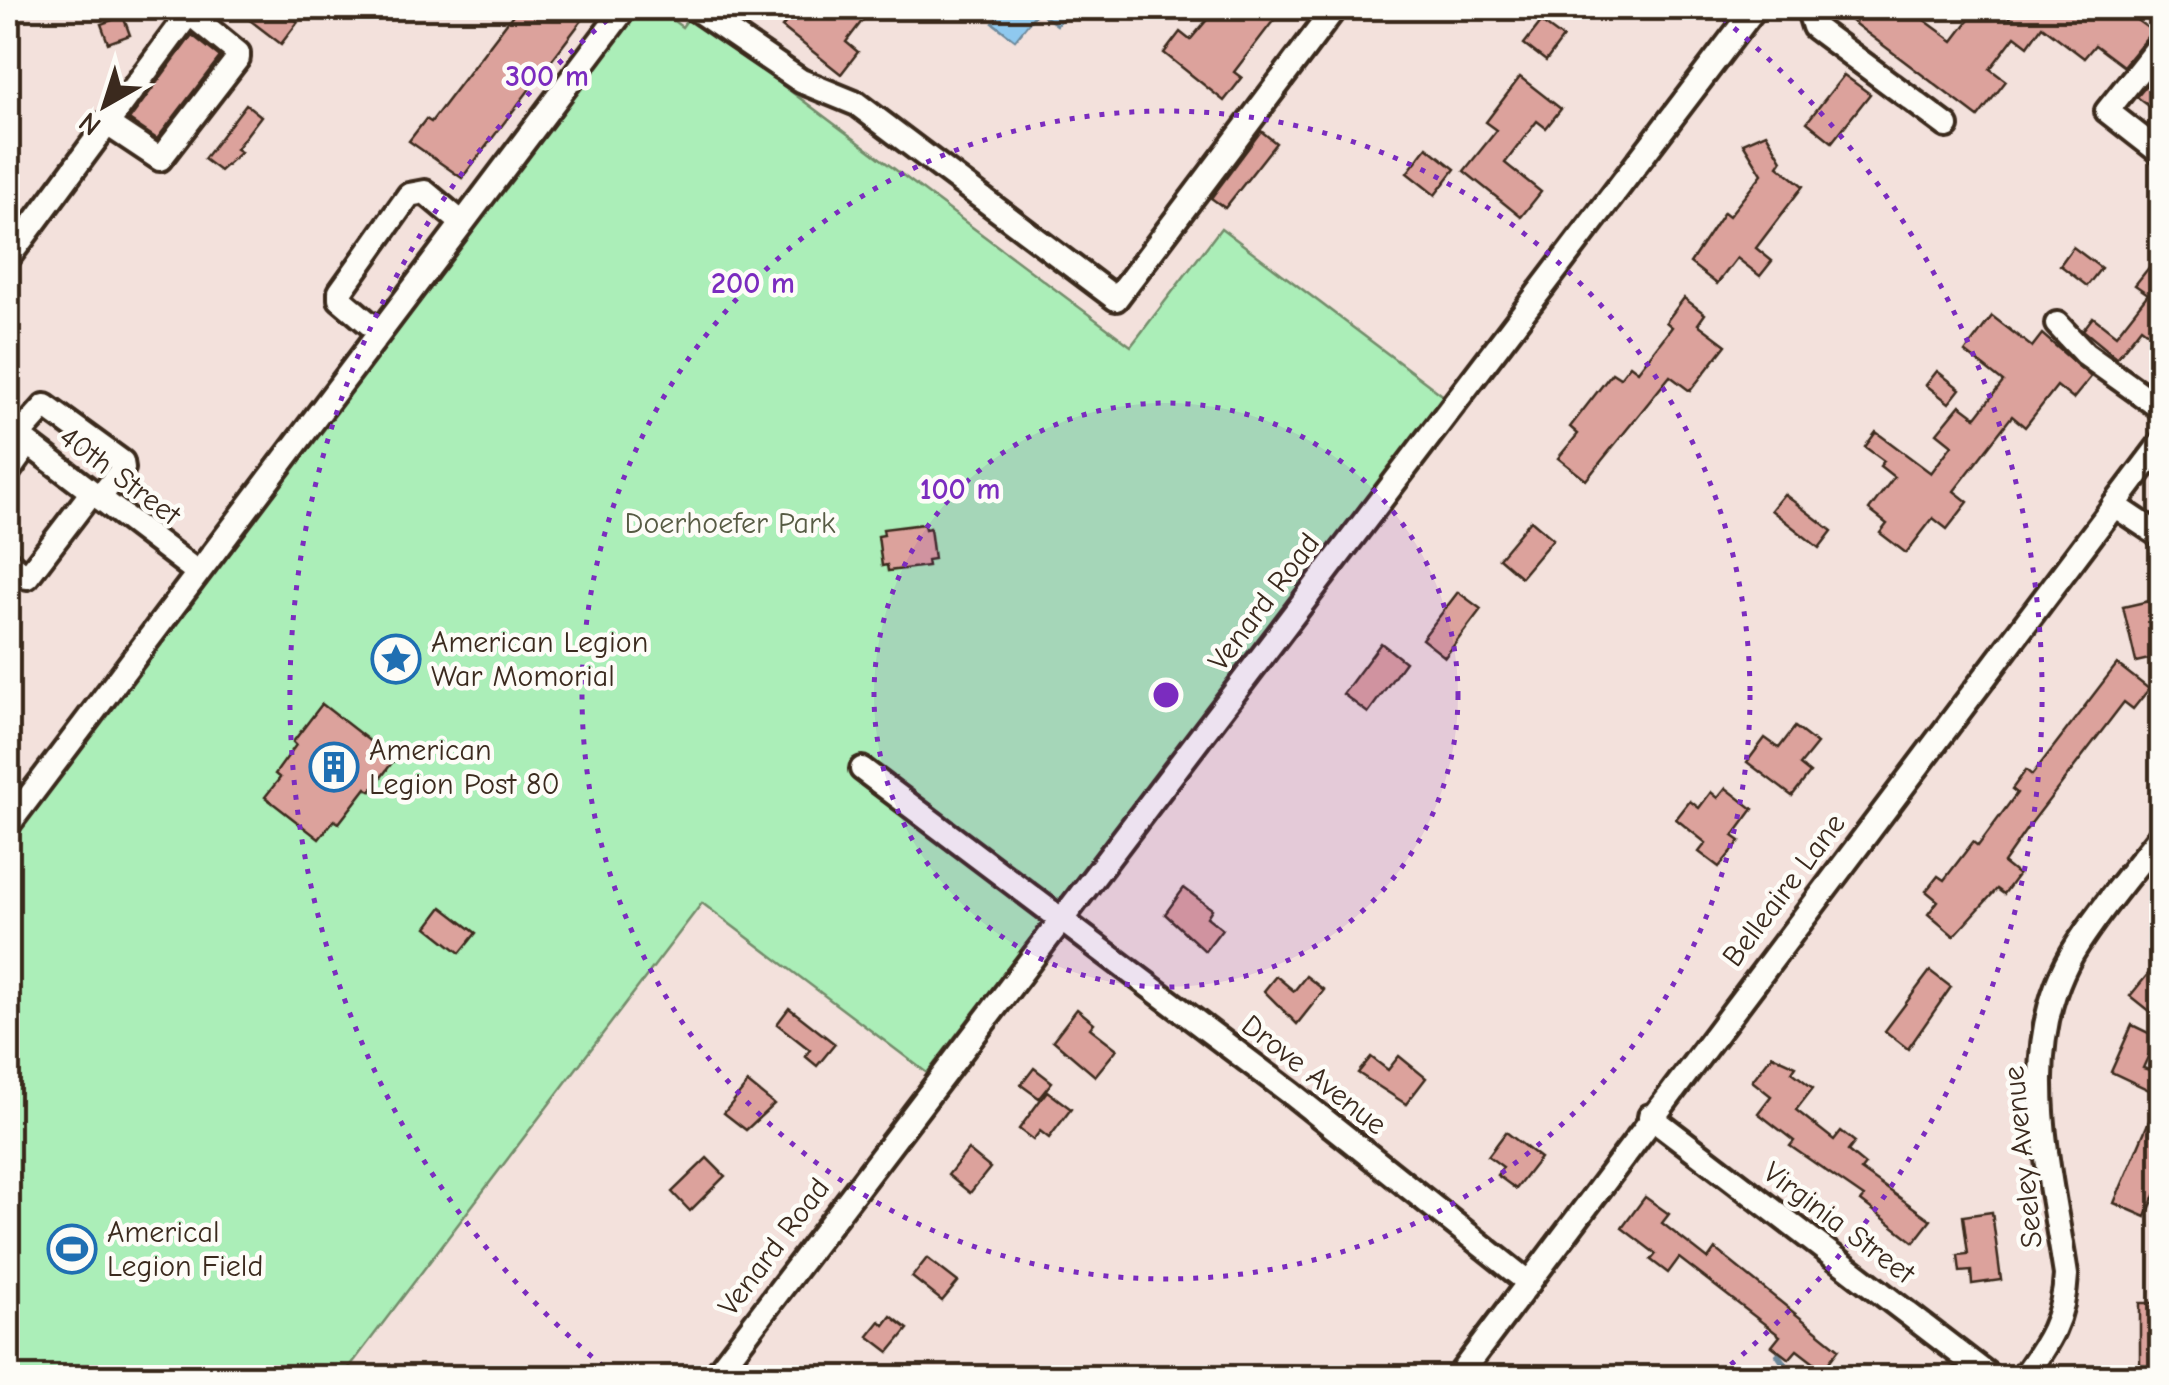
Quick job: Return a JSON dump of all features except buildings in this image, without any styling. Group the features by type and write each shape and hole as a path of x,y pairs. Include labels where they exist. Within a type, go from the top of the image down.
{"street":[{"path":"8,824 626,8"},
{"path":"694,8 725,17 801,82 857,104 1116,300 1336,8"},
{"name":"Venard Road","path":"714,1378 1755,8"},
{"path":"1808,8 1814,27 1947,126"},
{"path":"8,258 106,122 191,10 238,53 160,159 106,122"},
{"path":"2162,42 2107,111 2162,154"},
{"path":"379,332 340,299 340,292 409,195 425,192 462,222"},
{"path":"2056,324 2085,354 2162,409"},
{"path":"8,472 18,436 45,406 122,462 123,468 95,495 27,577 8,562"},
{"name":"40th Street","path":"18,436 197,572"},
{"name":"Belleaire Lane","path":"1457,1378 1650,1116 2162,442"},
{"path":"2114,505 2162,537"},
{"name":"Drove Avenue","path":"862,770 1292,1094 1529,1283"},
{"name":"Seeley Avenue","path":"2023,1378 2048,1344 2065,1302 2066,1276 2040,1091 2051,1002 2077,945 2162,833"},
{"name":"Virginia Street","path":"1650,1116 1992,1378"}],"green space":[{"name":"Doerhoefer Park","path":"635,8 656,8 682,27 690,16 1131,346 1221,228 1445,397 927,1073 702,903 342,1377 8,1377 8,841"}],"water":[{"path":"1005,8 1069,10 1057,25 1038,11 1015,40 993,23"}],"waterway":[{"path":"1778,1355 1794,1378"}],"place":[{"name":"American Legion War Momorial","path":"396,659"},
{"name":"American Legion Post 80","path":"334,767"},
{"name":"Americal Legion Field","path":"72,1249"}]}
